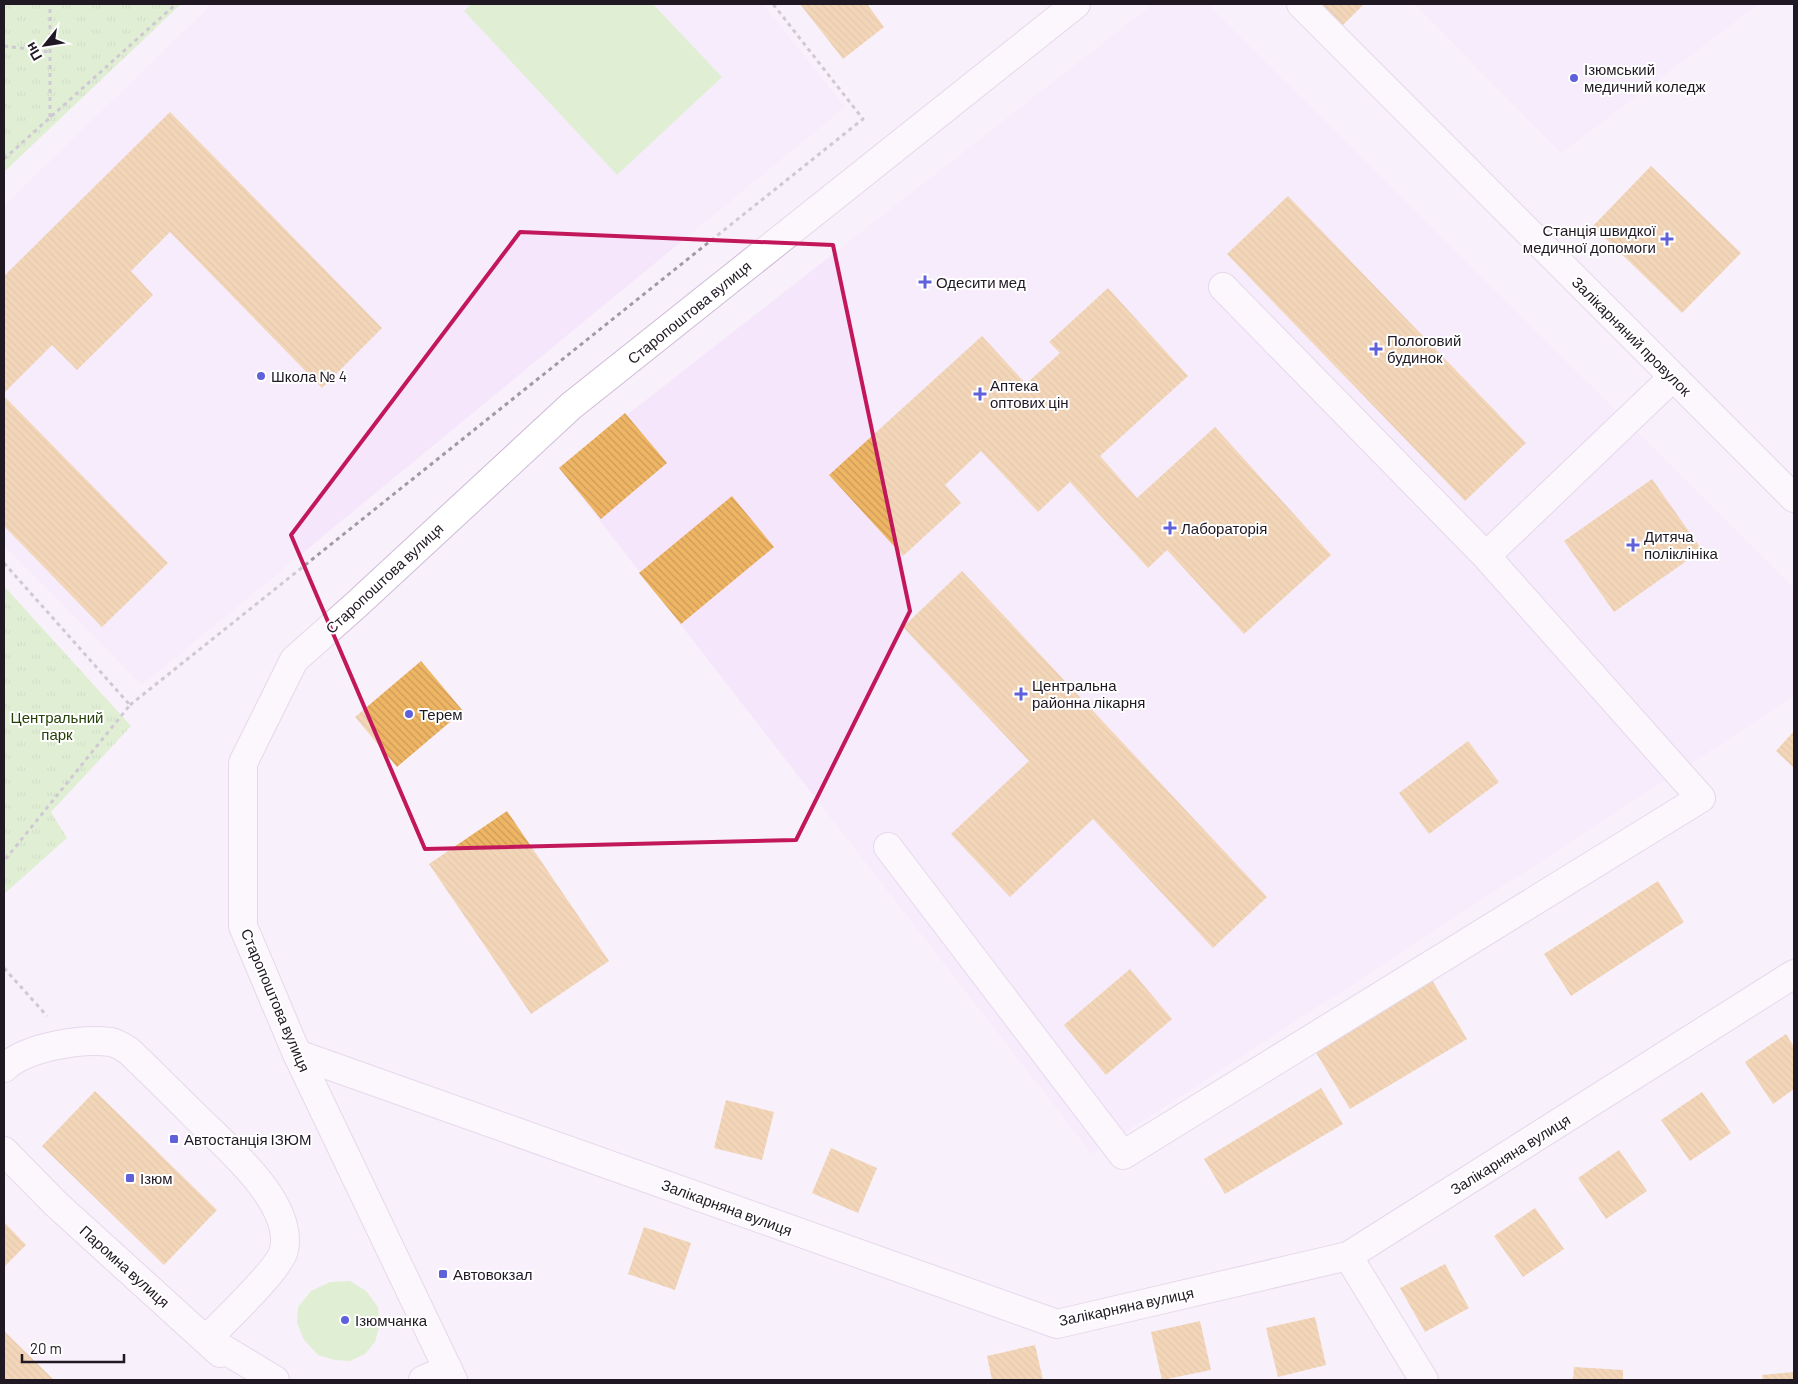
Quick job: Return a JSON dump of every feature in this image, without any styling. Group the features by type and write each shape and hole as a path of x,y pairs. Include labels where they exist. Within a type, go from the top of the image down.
{"main road":[{"name":"Старопоштова вулиця","path":"451,1375 297,1054 243,926 243,763 294,660 570,406 1076,4"},
{"name":"Залікарняний провулок","path":"1301,4 1794,498"},
{"path":"888,846 1123,1155 1701,798 1486,556 1223,287"},
{"path":"1486,556 1673,377"},
{"name":"Залікарняна вулиця","path":"297,1054 1057,1324 1348,1256 1794,974"},
{"path":"4,1068 9,1063 36,1050 75,1042 113,1042 129,1051 253,1173 275,1205 284,1225 284,1250 276,1267 207,1339 275,1380"},
{"name":"Паромна вулиця","path":"4,1151 56,1204 135,1277 207,1339 247,1380"},
{"path":"1348,1256 1424,1380"},
{"path":"423,1380 451,1375"}],"path":[{"path":"50,4 50,117"},
{"path":"4,159 176,4"},
{"path":"4,861 130,705 863,120 773,4"},
{"path":"4,46 50,52"},
{"path":"4,563 130,705"},
{"path":"4,968 49,1018"}],"highlighted area":[{"path":"520,232 833,245 910,611 796,840 425,849 291,535"}],"shaded area":[{"name":"Школа № 4","path":"212,4 763,4 845,107 142,685 4,546 4,206"},
{"name":"Лабораторія","path":"1153,4 1207,4 1794,588 1794,696 1092,1154 559,468"},
{"name":"Ізюмський медичний коледж","path":"1414,4 1759,4 1561,153"}],"green space":[{"path":"4,4 181,4 4,172"},
{"path":"471,4 653,4 722,77 617,175 464,11"},
{"name":"Центральний парк","path":"4,586 131,726 51,812 67,838 4,894"},
{"path":"350,1281 366,1291 378,1307 380,1324 375,1342 365,1354 350,1361 335,1360 318,1355 304,1340 297,1323 298,1307 311,1291 330,1282"}],"building":[{"path":"800,4 867,4 884,27 843,59"},
{"path":"1311,4 1364,4 1338,30"},
{"path":"170,112 382,328 322,388 170,232 131,271 153,295 77,370 52,345 4,393 4,276"},
{"name":"Станція швидкої медичної допомоги","path":"1651,166 1741,253 1682,313 1593,226"},
{"name":"Пологовий будинок","path":"1288,196 1526,443 1465,501 1227,254"},
{"path":"1108,288 1188,376 1100,456 1137,498 1215,427 1331,555 1244,634 1167,550 1148,568 1070,482 1038,512 981,451 945,485 961,503 903,556 829,475 982,336 1026,384 1060,353 1049,342"},
{"path":"4,396 168,563 102,627 4,526"},
{"path":"625,413 667,463 601,519 559,468"},
{"name":"Дитяча поліклініка","path":"1652,479 1702,550 1614,612 1564,541"},
{"path":"732,496 774,547 681,624 639,573"},
{"name":"Центральна районна лікарня","path":"962,571 1267,897 1213,948 1093,819 1010,897 951,834 1029,761 903,627"},
{"name":"Терем","path":"421,661 463,711 397,767 355,717"},
{"path":"1794,731 1794,768 1776,751"},
{"path":"1468,741 1499,782 1429,834 1399,793"},
{"path":"507,811 609,961 531,1014 429,864"},
{"path":"1658,881 1684,922 1571,996 1544,954"},
{"path":"1130,969 1172,1019 1106,1075 1064,1025"},
{"path":"1432,980 1467,1039 1350,1109 1315,1051"},
{"path":"1786,1034 1794,1047 1794,1089 1773,1104 1745,1062"},
{"path":"1321,1088 1343,1124 1225,1194 1204,1159"},
{"name":"Ізюм","path":"95,1091 217,1210 164,1265 42,1146"},
{"path":"1702,1092 1731,1133 1690,1161 1661,1120"},
{"path":"726,1100 774,1112 762,1160 714,1148"},
{"path":"831,1148 877,1168 858,1213 812,1193"},
{"path":"1619,1150 1647,1191 1606,1219 1578,1178"},
{"path":"1535,1208 1564,1249 1523,1277 1494,1236"},
{"path":"4,1222 26,1245 4,1267"},
{"path":"644,1227 691,1243 675,1290 628,1274"},
{"path":"1445,1264 1469,1308 1425,1332 1400,1288"},
{"path":"1315,1317 1326,1365 1278,1377 1266,1328"},
{"path":"1200,1321 1211,1370 1162,1380 1151,1332"},
{"path":"4,1331 54,1380 4,1380"},
{"path":"1035,1345 1043,1380 992,1380 987,1356"},
{"path":"1574,1367 1623,1370 1623,1380 1573,1380"},
{"path":"1794,1372 1794,1380 1763,1380 1762,1375"}],"place":[{"name":"Ізюмський медичний коледж","path":"1574,78"},
{"name":"Станція швидкої медичної допомоги","path":"1667,239"},
{"name":"Одесити мед","path":"925,282"},
{"name":"Пологовий будинок","path":"1376,349"},
{"name":"Школа № 4","path":"261,376"},
{"name":"Аптека оптових цін","path":"980,394"},
{"name":"Лабораторія","path":"1170,528"},
{"name":"Дитяча поліклініка","path":"1633,545"},
{"name":"Центральна районна лікарня","path":"1021,694"},
{"name":"Терем","path":"409,714"},
{"name":"Автостанція ІЗЮМ","path":"174,1139"},
{"name":"Ізюм","path":"130,1178"},
{"name":"Автовокзал","path":"443,1274"},
{"name":"Ізюмчанка","path":"345,1320"}]}
